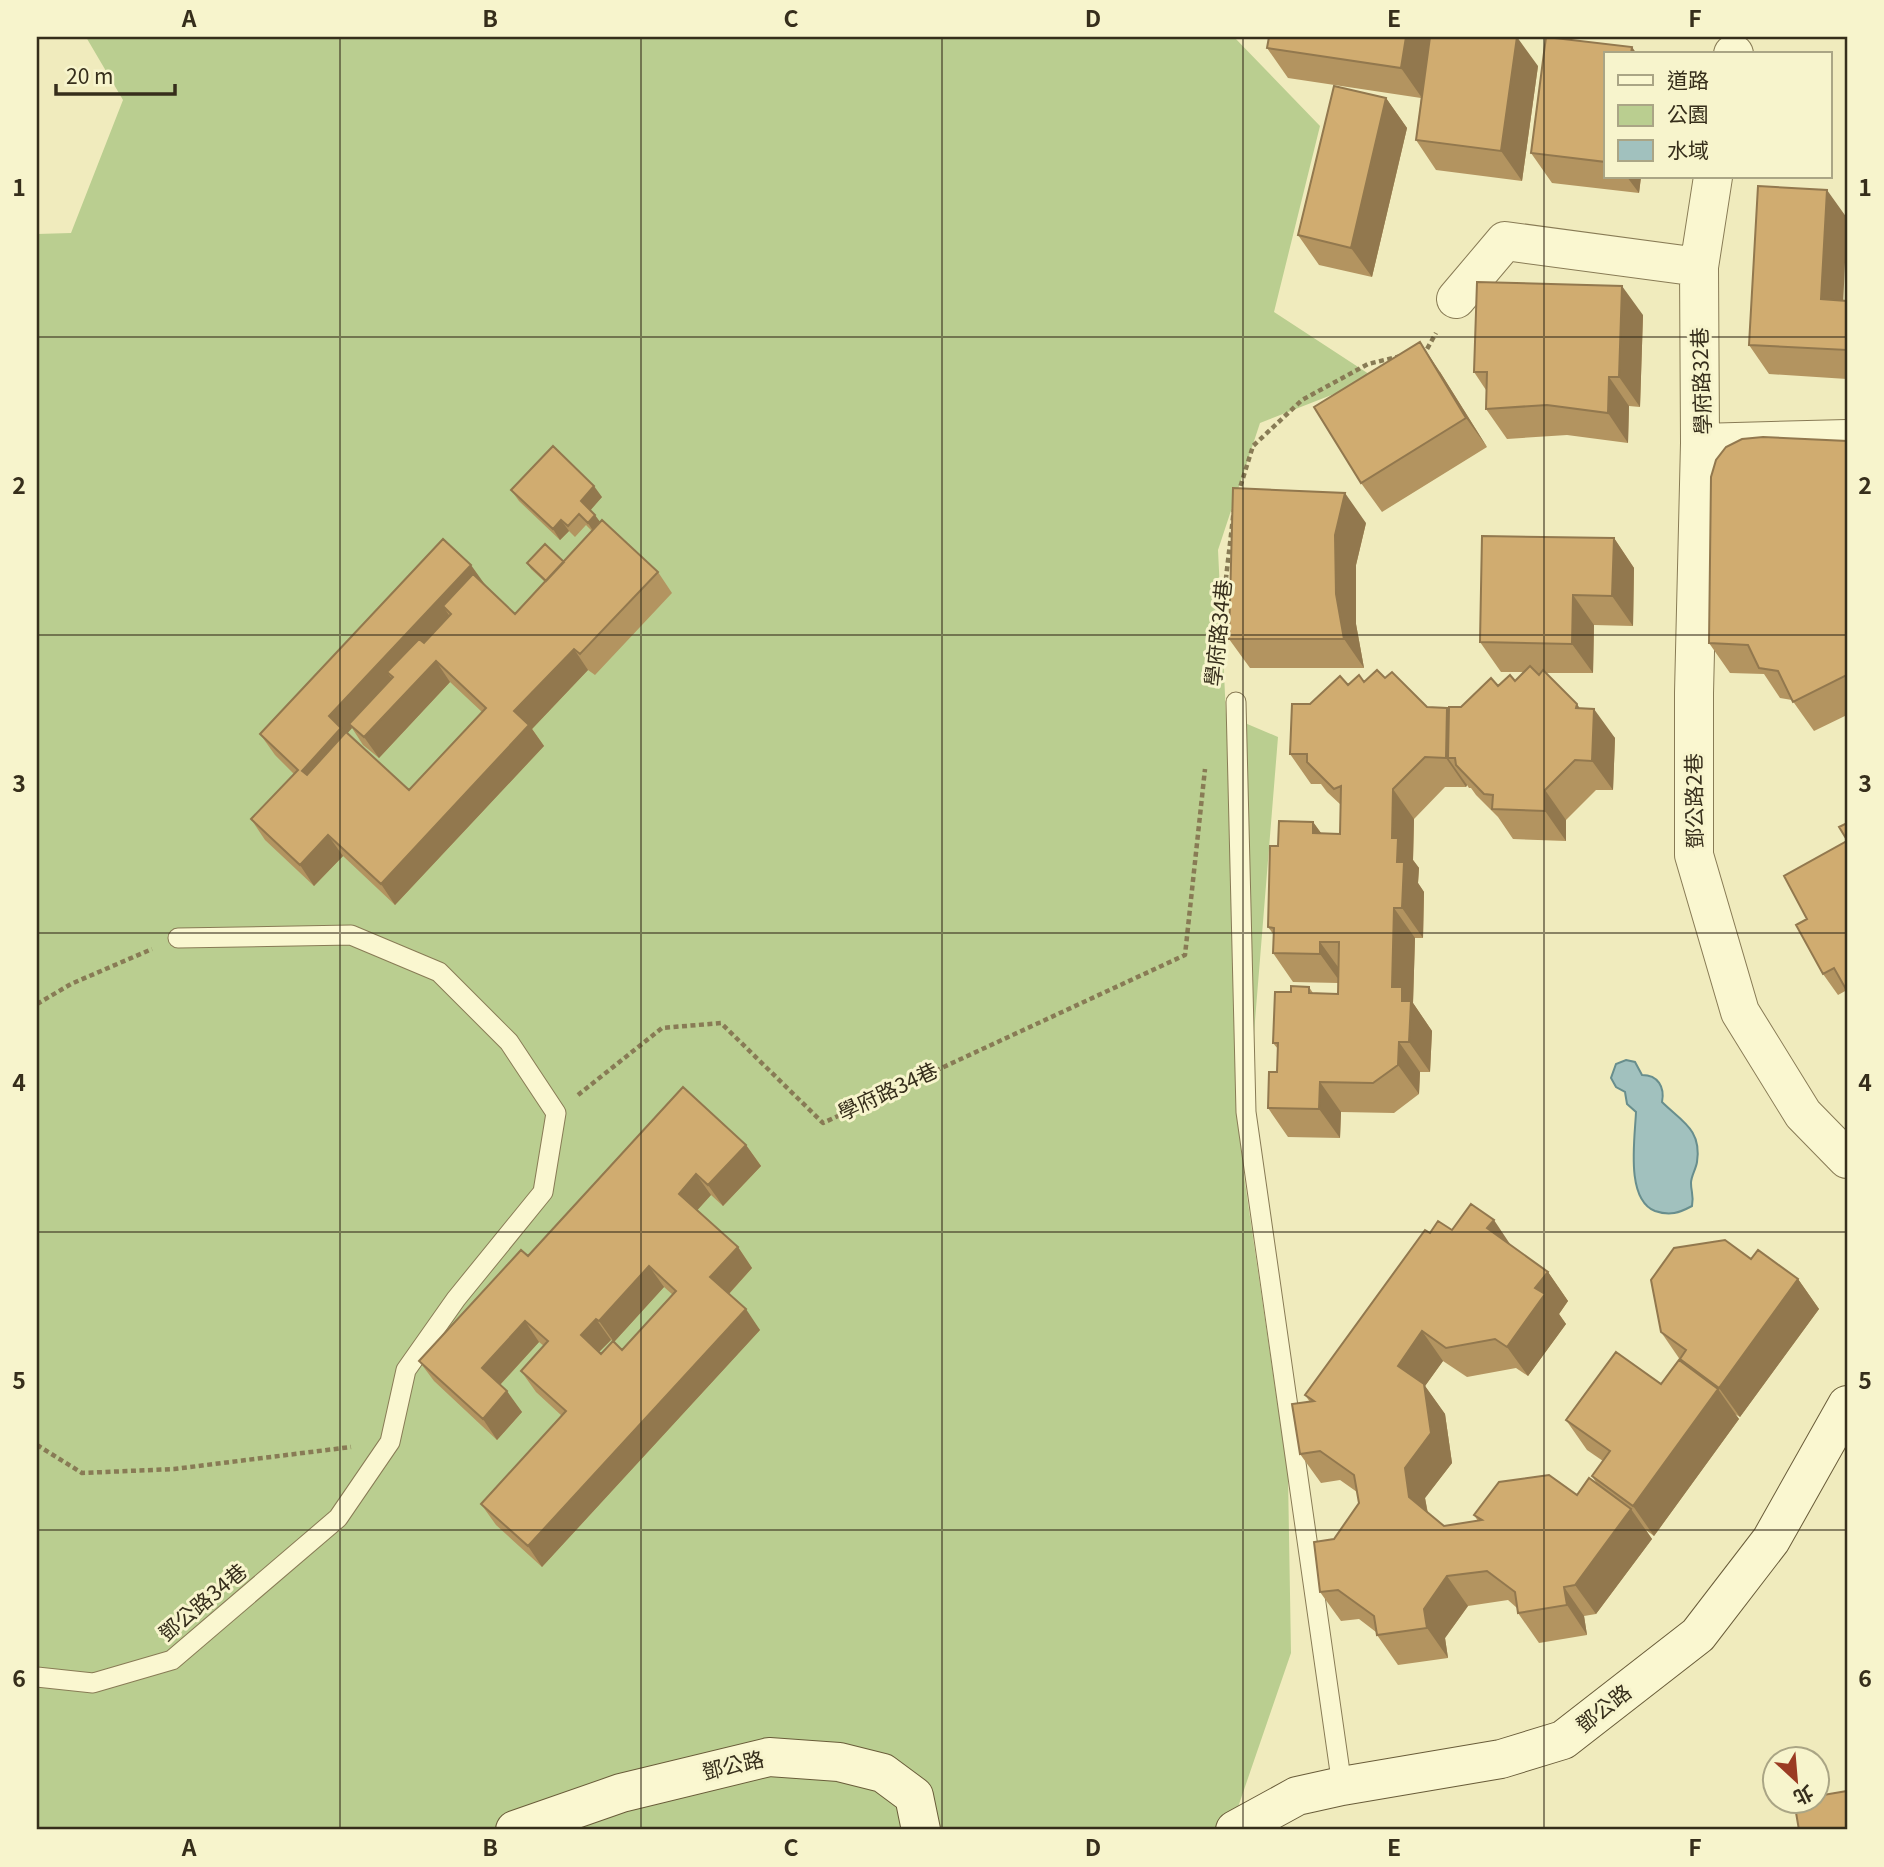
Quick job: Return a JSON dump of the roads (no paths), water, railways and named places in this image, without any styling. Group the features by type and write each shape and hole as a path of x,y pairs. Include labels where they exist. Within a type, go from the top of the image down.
{"street":[{"name":"學府路32巷","path":"1713,178 1699,267 1700,443 1847,439"},
{"path":"1456,299 1505,241 1699,267"},
{"name":"鄧公路2巷","path":"1700,443 1694,693 1694,855 1740,1012 1803,1114 1847,1159"},
{"name":"鄧公路","path":"1235,1830 1297,1796 1501,1759 1563,1740 1698,1635 1772,1540 1847,1405"},
{"name":"鄧公路","path":"515,1830 621,1793 769,1757 839,1762 883,1773 914,1796 921,1830"}],"lane":[{"path":"1237,702 1246,1112 1342,1786"},
{"name":"鄧公路34巷","path":"37,1677 93,1683 172,1660 338,1518 390,1442 406,1370 456,1298 543,1192 556,1113 509,1042 439,972 351,935 178,938"}],"water":[{"path":"1626,1060 1635,1062 1642,1075 1652,1077 1659,1083 1662,1102 1683,1121 1696,1141 1698,1151 1691,1183 1692,1206 1683,1210 1660,1213 1646,1204 1639,1194 1634,1167 1636,1112 1627,1104 1625,1092 1616,1087 1611,1078 1616,1064"}]}
